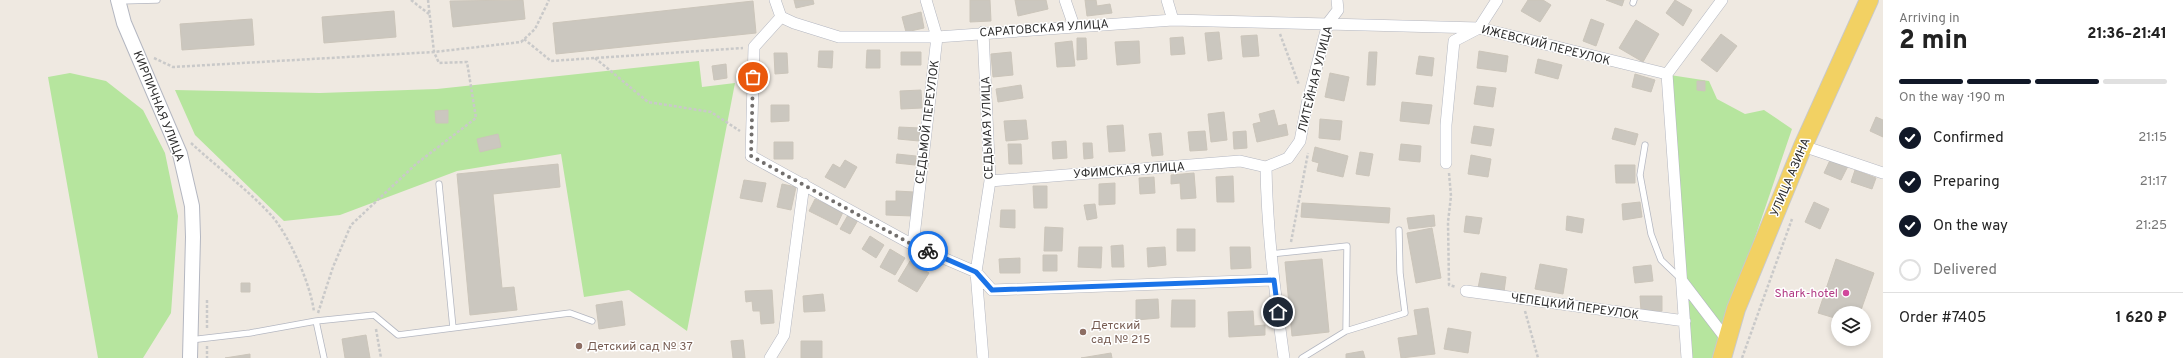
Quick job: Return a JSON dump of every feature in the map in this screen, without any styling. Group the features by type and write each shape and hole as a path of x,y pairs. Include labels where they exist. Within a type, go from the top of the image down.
{"main road":[{"name":"УЛИЦА АЗИНА","path":"1722,358 1736,309 1803,146 1869,0"}],"street":[{"path":"775,0 782,18 754,47 751,156 913,245 976,272 992,290 1274,280"},
{"name":"СЕДЬМОЙ ПЕРЕУЛОК","path":"913,245 937,37 926,0"},
{"path":"1065,0 1074,26"},
{"path":"1167,0 1173,20"},
{"name":"ЛИТЕЙНАЯ УЛИЦА","path":"1266,167 1288,158 1300,141 1307,104 1328,23 1338,10 1338,0"},
{"path":"1446,164 1446,125 1454,41 1479,28 1497,0"},
{"path":"1687,358 1667,74 1722,0"},
{"name":"КИРПИЧНАЯ УЛИЦА","path":"118,1 124,23 180,154 192,206 193,237 190,358"},
{"name":"САРАТОВСКАЯ УЛИЦА","path":"782,18 794,24 839,37 937,37 983,32 1173,20 1328,23"},
{"name":"ИЖЕВСКИЙ ПЕРЕУЛОК","path":"1328,23 1479,28 1667,74"},
{"name":"СЕДЬМАЯ УЛИЦА","path":"983,32 990,181 976,272 983,358"},
{"path":"1803,146 1883,173"},
{"name":"УФИМСКАЯ УЛИЦА","path":"990,181 1240,161 1266,167"},
{"path":"1266,167 1265,190 1270,254 1284,358"},
{"path":"770,358 784,335 804,184"},
{"path":"1682,281 1727,340"},
{"name":"ЧЕПЕЦКИЙ ПЕРЕУЛОК","path":"1466,291 1684,321"}],"lane":[{"path":"118,1 157,0"},
{"path":"1645,144 1640,175 1651,234 1662,260 1682,281"},
{"path":"439,184 453,328"},
{"path":"1302,358 1346,331 1405,313 1400,273 1399,230"},
{"path":"1270,254 1347,246 1346,331"},
{"path":"190,340 250,333 316,321 374,315 398,335 570,313 592,321"},
{"path":"316,321 324,358"}],"path":[{"path":"411,0 430,15"},
{"path":"316,321 333,267 351,225 416,164 476,118 466,62 439,63 434,52 428,0"},
{"path":"153,57 173,67 434,52 520,42 535,29 549,0"},
{"path":"1277,22 1290,63 1307,104"},
{"path":"524,39 551,61 754,47"},
{"path":"595,58 648,102 712,112 751,138"},
{"path":"189,142 272,216 296,256 312,299 316,321"},
{"path":"1446,164 1449,172 1451,196 1448,222 1449,285 1466,291"},
{"path":"1742,358 1792,217"},
{"path":"1522,299 1538,358"},
{"path":"374,315 381,358"}],"green space":[{"path":"699,61 702,87 735,83 687,331 629,290 584,297 561,154 457,171 340,215 284,221 195,135 175,90 320,93 437,89"},
{"path":"70,73 106,81 143,110 165,153 178,216 171,313 143,358 98,358 48,77"},
{"path":"1670,75 1709,81 1717,99 1745,114 1764,110 1792,129 1714,358 1691,358"}],"building":[{"path":"523,0 525,19 453,27 450,1"},
{"path":"794,0 813,0 814,4 796,8"},
{"path":"970,0 990,0 991,21 970,22"},
{"path":"1015,0 1046,0 1048,9 1018,16"},
{"path":"1085,0 1096,0 1097,6 1110,4 1112,13 1087,16"},
{"path":"1528,0 1543,0 1551,5 1540,22 1521,11"},
{"path":"1606,0 1624,0 1622,6"},
{"path":"1675,0 1692,10 1683,26 1666,13"},
{"path":"753,1 756,33 556,54 553,23"},
{"path":"394,11 396,37 324,43 322,17"},
{"path":"921,12 924,28 906,32 902,17"},
{"path":"252,19 254,45 182,50 180,24"},
{"path":"1591,19 1604,24 1596,46 1583,41"},
{"path":"1636,20 1659,34 1643,62 1619,48"},
{"path":"1219,32 1222,59 1208,61 1205,33"},
{"path":"1721,34 1737,46 1717,72 1701,60"},
{"path":"1257,35 1259,56 1243,57 1241,36"},
{"path":"1183,37 1185,54 1171,55 1170,38"},
{"path":"1077,38 1086,38 1087,59 1077,60"},
{"path":"1072,41 1075,66 1057,67 1055,43"},
{"path":"1139,41 1140,63 1117,65 1115,42"},
{"path":"867,50 880,50 880,68 866,68"},
{"path":"819,51 833,51 832,68 818,67"},
{"path":"1479,51 1508,56 1506,72 1477,68"},
{"path":"901,52 921,52 921,65 901,65"},
{"path":"1011,52 1013,75 993,77 991,54"},
{"path":"1369,52 1377,52 1375,85 1367,85"},
{"path":"774,53 787,53 788,73 775,74"},
{"path":"1419,56 1434,58 1432,76 1416,74"},
{"path":"1538,59 1562,65 1558,79 1535,73"},
{"path":"726,64 727,78 714,80 712,66"},
{"path":"1330,73 1349,77 1344,101 1325,97"},
{"path":"1635,74 1655,80 1651,92 1632,87"},
{"path":"1697,81 1705,81 1705,91 1697,90"},
{"path":"1021,85 1023,98 998,102 996,89"},
{"path":"1477,86 1496,88 1493,107 1474,104"},
{"path":"921,90 922,108 901,109 900,91"},
{"path":"1402,102 1432,105 1429,124 1400,121"},
{"path":"771,105 789,105 789,121 771,122"},
{"path":"448,110 448,123 436,123 435,111"},
{"path":"1274,110 1278,126 1286,124 1288,135 1257,142 1253,124 1261,122 1259,114"},
{"path":"1224,112 1227,140 1211,142 1208,114"},
{"path":"1876,117 1883,120 1883,137 1870,131"},
{"path":"1320,119 1342,121 1340,140 1319,138"},
{"path":"1026,120 1028,139 1006,141 1004,121"},
{"path":"1123,125 1125,151 1109,152 1107,126"},
{"path":"1474,126 1494,129 1491,146 1471,143"},
{"path":"899,127 920,128 919,141 898,139"},
{"path":"1615,128 1638,134 1635,145 1612,139"},
{"path":"1205,131 1207,150 1190,151 1188,132"},
{"path":"1246,131 1247,148 1234,149 1233,132"},
{"path":"1161,133 1163,155 1152,156 1149,134"},
{"path":"498,134 501,147 480,152 477,139"},
{"path":"1066,141 1067,158 1053,159 1052,142"},
{"path":"774,142 793,142 793,159 774,159"},
{"path":"1083,143 1092,143 1093,158 1084,159"},
{"path":"1008,144 1021,144 1022,164 1009,164"},
{"path":"1401,144 1421,146 1420,162 1399,160"},
{"path":"1315,147 1348,156 1343,177 1317,171 1319,163 1312,161"},
{"path":"1360,152 1373,154 1369,176 1356,174"},
{"path":"897,154 916,156 915,165 896,163"},
{"path":"1471,155 1491,159 1488,177 1468,174"},
{"path":"1831,158 1848,166 1841,180 1824,173"},
{"path":"845,160 857,167 845,188 825,177 833,164 840,168"},
{"path":"558,164 560,187 493,194 502,288 514,287 517,310 470,315 457,174"},
{"path":"1615,165 1635,165 1635,183 1616,183"},
{"path":"1855,170 1876,178 1872,189 1851,182"},
{"path":"1194,173 1196,198 1181,199 1180,183 1171,184 1171,175"},
{"path":"1233,176 1234,202 1217,202 1216,177"},
{"path":"1154,177 1155,193 1140,194 1139,178"},
{"path":"744,180 766,183 762,202 740,198"},
{"path":"1115,183 1115,204 1099,205 1099,184"},
{"path":"782,184 796,187 791,210 777,207"},
{"path":"1033,186 1047,186 1047,208 1034,208"},
{"path":"896,191 914,192 913,216 886,215 886,201 896,201"},
{"path":"815,199 843,212 837,225 809,211"},
{"path":"1640,202 1642,217 1623,220 1622,204"},
{"path":"1814,202 1829,209 1820,229 1805,222"},
{"path":"1302,203 1390,208 1389,223 1301,217"},
{"path":"1095,204 1097,218 1087,220 1084,205"},
{"path":"1001,210 1015,210 1015,228 1000,227"},
{"path":"848,215 858,220 850,234 840,229"},
{"path":"1434,215 1435,226 1409,229 1407,218"},
{"path":"1466,216 1482,218 1479,234 1464,232"},
{"path":"1567,216 1584,219 1582,233 1566,230"},
{"path":"1045,227 1063,228 1062,251 1044,251"},
{"path":"1432,228 1441,278 1416,283 1407,233"},
{"path":"1177,229 1195,229 1195,251 1177,251"},
{"path":"870,236 884,245 876,258 862,249"},
{"path":"1123,245 1124,267 1112,267 1111,246"},
{"path":"1079,247 1102,247 1101,268 1078,267"},
{"path":"1165,247 1166,265 1148,267 1147,248"},
{"path":"1230,247 1250,247 1251,268 1231,269"},
{"path":"890,249 905,258 895,275 880,267"},
{"path":"1043,255 1057,255 1057,271 1043,271"},
{"path":"1020,258 1020,273 1000,273 999,259"},
{"path":"1322,259 1329,332 1292,336 1285,262"},
{"name":"Shark-hotel","path":"1836,259 1874,273 1862,306 1831,306 1831,317 1818,313"},
{"path":"910,261 929,273 917,292 898,281"},
{"path":"1540,264 1567,269 1563,294 1535,289"},
{"path":"1651,265 1653,281 1635,283 1633,267"},
{"path":"1481,273 1506,277 1504,292 1478,288"},
{"path":"241,283 250,283 250,292 241,292"},
{"path":"772,290 774,323 761,324 760,311 753,311 752,301 746,302 745,291"},
{"path":"823,294 825,311 804,312 803,296"},
{"path":"1640,296 1662,296 1662,311 1641,311"},
{"path":"1158,299 1159,318 1136,320 1136,300"},
{"path":"1172,300 1195,300 1195,327 1171,327"},
{"path":"622,301 625,325 599,329 596,305"},
{"path":"1428,308 1435,354 1401,358 1398,338 1418,335 1414,310"},
{"path":"1253,311 1254,326 1265,325 1265,335 1229,337 1228,312"},
{"path":"1448,328 1471,332 1468,353 1444,349"},
{"path":"366,335 370,358 345,358 342,339"},
{"path":"743,340 745,358 733,358 731,341"},
{"path":"801,341 822,341 822,358 801,358"},
{"path":"1363,351 1365,358 1346,358 1346,354"},
{"path":"1111,353 1112,358 1081,358"},
{"path":"250,354 250,358 225,358"}],"way so far":[{"path":"753,77 751,156 913,245 928,251"}],"place":[{"name":"Shark-hotel","path":"1846,293"},
{"name":"Детский сад № 215","path":"1083,332"},
{"name":"Детский сад № 37","path":"579,346"}],"route":[{"path":"928,251 976,272 992,290 1274,280 1278,312"}]}
